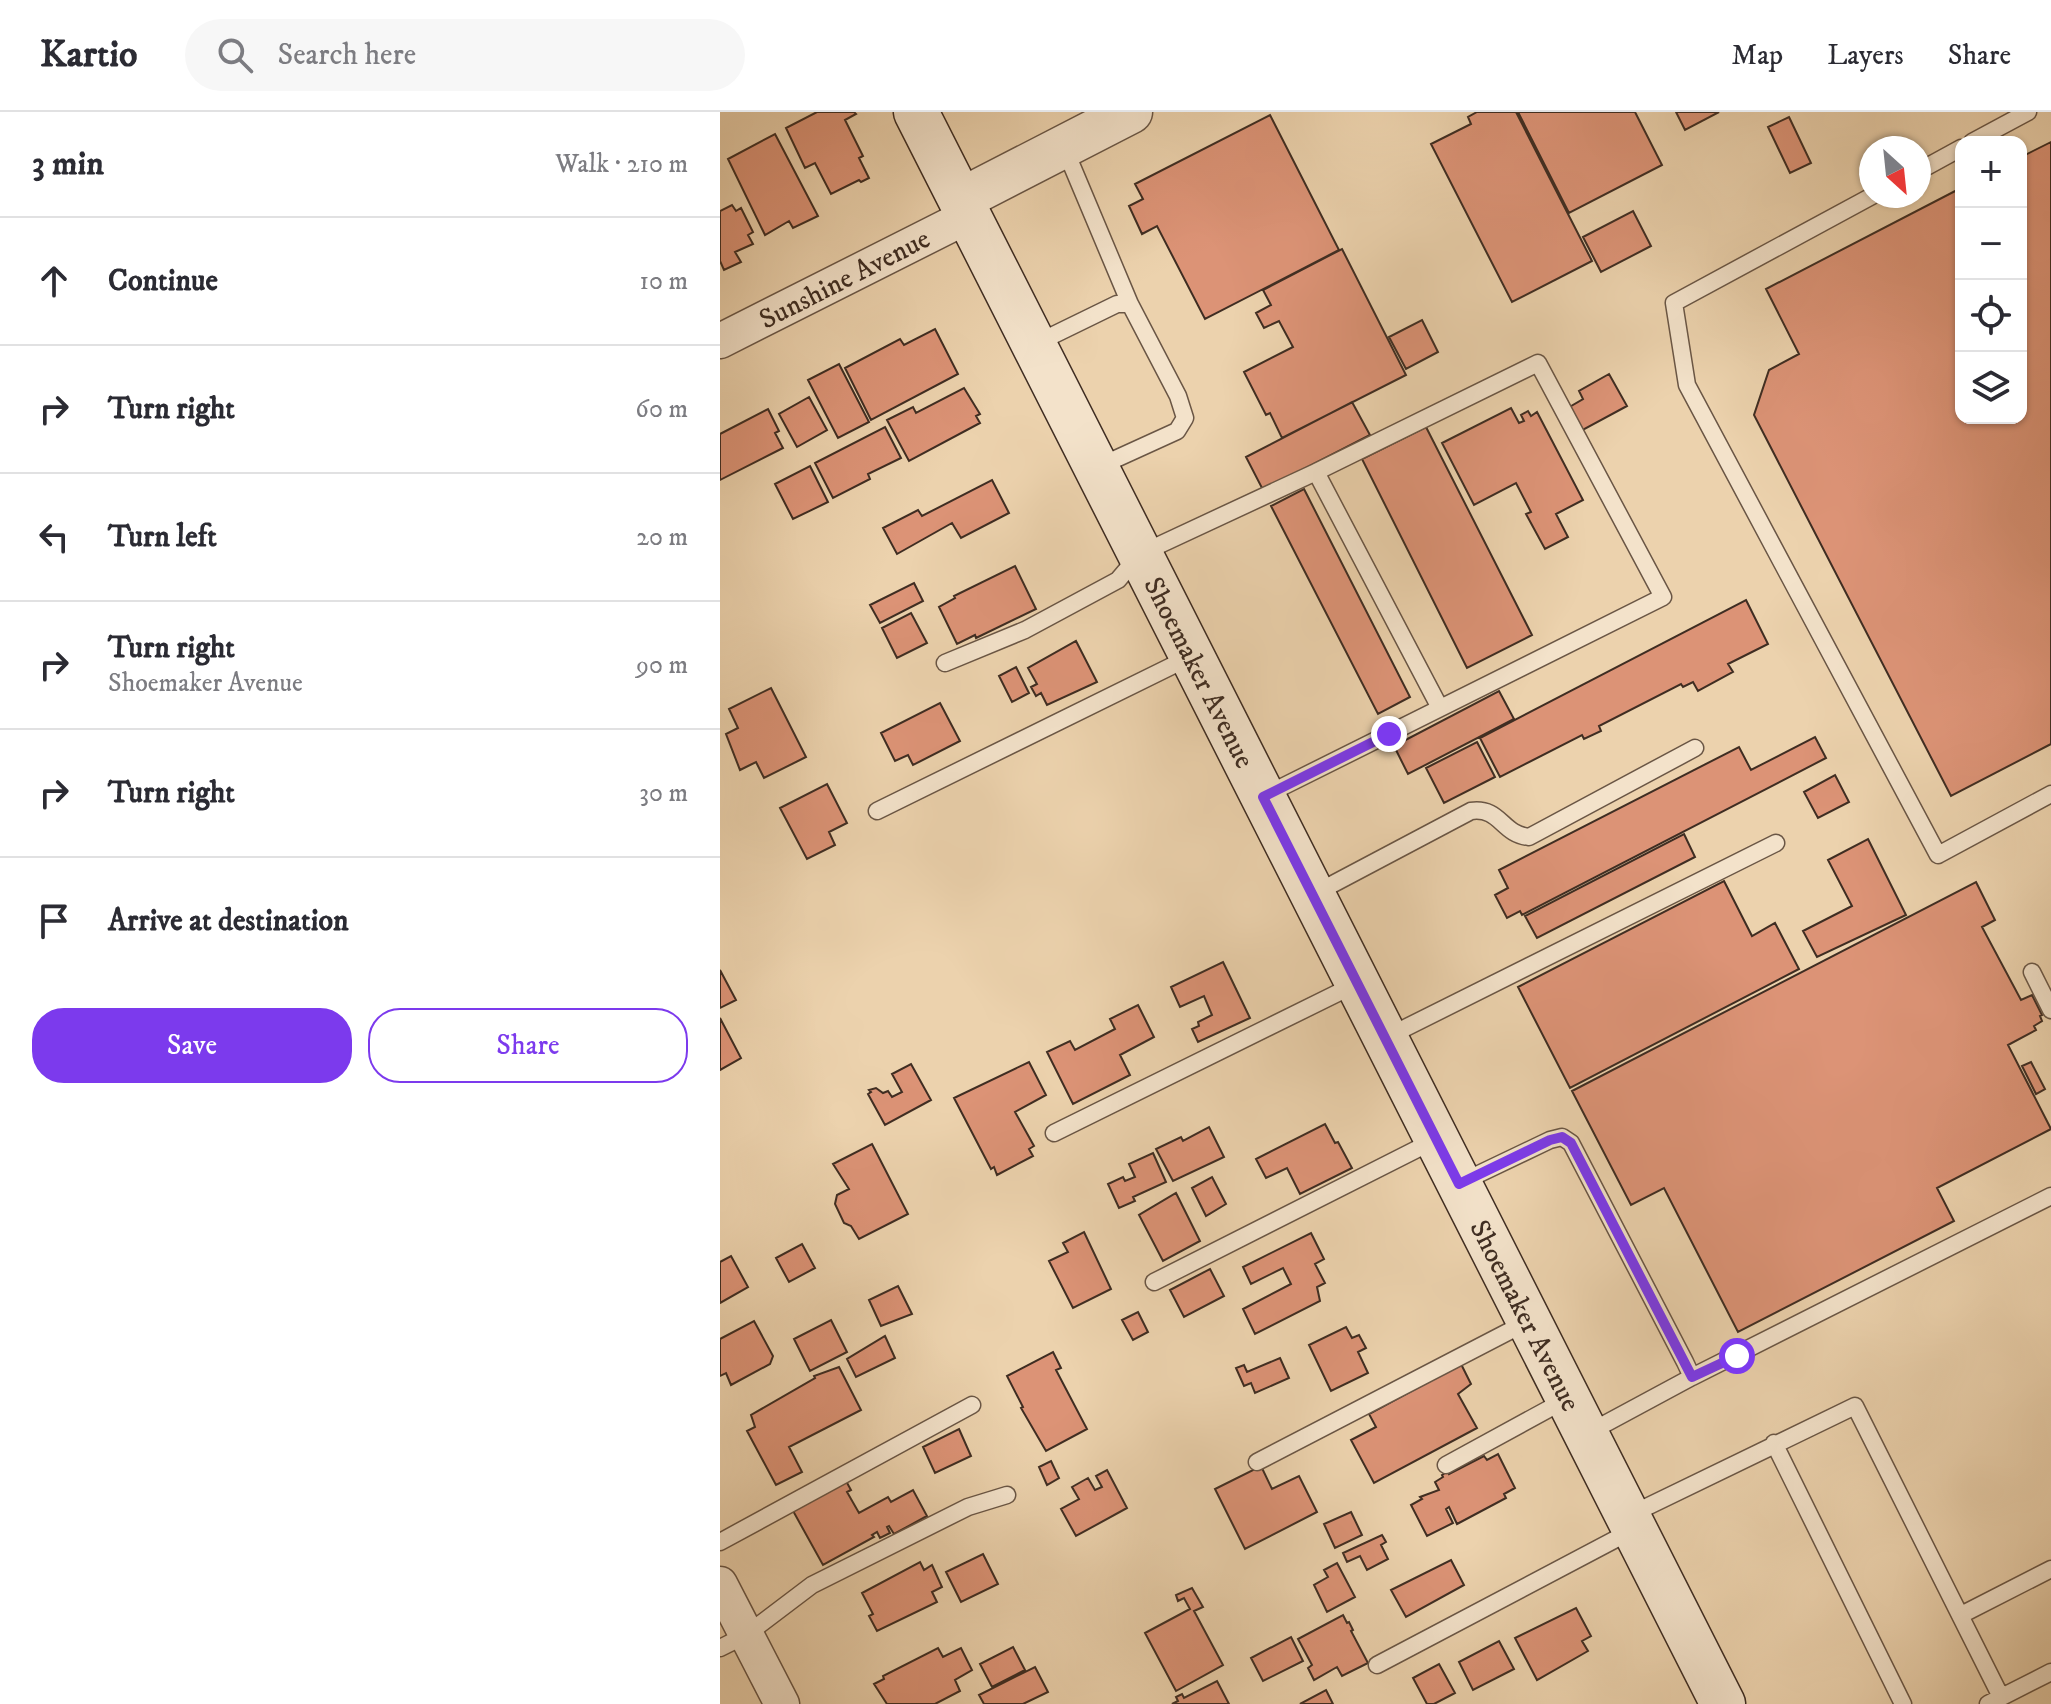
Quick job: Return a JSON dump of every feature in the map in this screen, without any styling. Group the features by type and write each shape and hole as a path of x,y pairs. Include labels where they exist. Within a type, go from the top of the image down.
{"main road":[{"name":"Shoemaker Avenue","path":"916,112 1723,1704"}],"street":[{"name":"Sunshine Avenue","path":"720,341 964,208 1063,147 1131,112"},
{"path":"720,1584 733,1642 782,1704"}],"lane":[{"path":"1983,136 2028,112"},
{"path":"1063,147 1130,304 1178,396 1185,418 1177,431 1097,468"},
{"path":"1931,164 1955,151"},
{"path":"1859,203 1674,303 1687,385 1938,855 2051,794"},
{"path":"1034,344 1117,304 1130,304"},
{"path":"945,663 1025,630 1118,580 1140,554 1538,363 1663,597 1263,797"},
{"path":"1316,472 1440,708"},
{"path":"877,811 1191,657"},
{"path":"1312,895 1471,811 1482,810 1497,817 1516,836 1529,837 1695,748"},
{"path":"1385,1038 1776,843"},
{"path":"2032,972 2051,1010"},
{"path":"1054,1133 1358,984"},
{"path":"1459,1184 1550,1140 1562,1137 1571,1143 1692,1377"},
{"path":"1154,1282 1437,1140"},
{"path":"1446,1465 1692,1377 2051,1196"},
{"path":"1257,1462 1529,1321"},
{"path":"720,1542 972,1405"},
{"path":"1377,1665 1774,1443 1855,1406 1961,1615 1995,1700 2051,1672"},
{"path":"1774,1443 1903,1704"},
{"path":"733,1642 812,1585 968,1507 1007,1495"},
{"path":"1961,1615 2051,1569"}],"building":[{"path":"817,112 856,114 845,120 863,156 859,158 869,178 831,194 815,163 805,168 786,128"},
{"path":"1477,112 1516,112 1592,261 1512,302 1431,144 1471,124 1468,117"},
{"path":"1518,112 1635,112 1662,165 1569,213"},
{"path":"1676,112 1719,112 1685,130"},
{"path":"1270,115 1339,250 1205,319 1157,226 1142,234 1129,206 1143,199 1135,184"},
{"path":"1789,117 1811,163 1790,173 1768,127"},
{"path":"775,134 818,216 793,228 789,221 765,235 728,159"},
{"path":"2051,142 2051,744 1951,796 1754,415 1769,370 1799,354 1766,289 1922,208 1931,208 1931,204 1955,191 1955,424 2027,424 2027,154"},
{"path":"732,205 736,211 741,208 753,232 748,235 753,244 735,252 741,262 724,270 720,261 720,211"},
{"path":"1633,211 1651,246 1601,272 1583,237"},
{"path":"1342,249 1406,375 1282,438 1244,372 1293,347 1279,321 1264,328 1256,313 1271,305 1263,290"},
{"path":"1422,320 1438,352 1406,369 1389,337"},
{"path":"935,329 958,374 871,420 845,368 900,339 904,345"},
{"path":"839,364 869,422 838,438 808,380"},
{"path":"1609,374 1627,406 1579,432 1566,409 1583,399 1579,391"},
{"path":"964,388 980,414 976,416 980,423 909,461 887,420 913,407 916,413"},
{"path":"809,397 827,430 797,447 779,414"},
{"path":"1352,402 1370,435 1263,490 1246,457"},
{"path":"1511,408 1519,423 1524,421 1521,415 1528,411 1531,416 1537,412 1583,500 1556,514 1568,537 1545,549 1526,514 1531,512 1516,483 1474,505 1442,443"},
{"path":"768,409 783,448 720,480 720,434"},
{"path":"885,427 901,458 868,474 870,479 833,498 815,463"},
{"path":"1426,427 1532,635 1467,668 1362,459"},
{"path":"810,466 828,502 793,519 775,484"},
{"path":"992,480 1009,513 961,538 952,523 897,554 883,528 918,510 922,516"},
{"path":"1304,489 1410,697 1378,714 1271,506"},
{"path":"1015,566 1036,609 957,644 939,607 954,596"},
{"path":"914,583 923,601 880,623 870,605"},
{"path":"1746,600 1768,644 1728,664 1733,672 1698,691 1693,682 1683,687 1681,684 1599,726 1601,731 1584,739 1582,735 1500,777 1480,738"},
{"path":"911,613 927,643 897,658 882,628"},
{"path":"1076,641 1097,682 1047,705 1041,693 1036,696 1031,687 1037,684 1028,668"},
{"path":"1016,667 1029,693 1012,702 999,676"},
{"path":"771,688 806,757 764,778 756,762 740,770 726,734 738,728 729,709"},
{"path":"1499,691 1514,719 1408,774 1394,746"},
{"path":"940,703 960,741 913,765 908,755 895,761 881,733"},
{"path":"1815,737 1826,758 1522,915 1520,911 1507,918 1495,895 1508,888 1499,870 1739,747 1751,770"},
{"path":"1477,742 1495,777 1444,803 1426,768"},
{"path":"1835,775 1849,802 1818,818 1804,792"},
{"path":"827,784 847,823 829,832 835,845 807,859 780,808"},
{"path":"1684,834 1695,857 1537,938 1525,916"},
{"path":"1868,839 1906,915 1817,957 1803,931 1852,906 1828,860"},
{"path":"1724,881 1752,936 1775,923 1799,969 1570,1088 1518,987"},
{"path":"1976,882 1995,920 1982,927 2021,1000 2032,995 2042,1015 2042,1021 2034,1026 2036,1030 2008,1045 2051,1129 1937,1188 1954,1221 1738,1332 1664,1188 1631,1205 1572,1091"},
{"path":"1223,962 1250,1018 1198,1042 1192,1029 1212,1015 1204,996 1180,1007 1171,987"},
{"path":"720,970 736,1000 720,1008"},
{"path":"1138,1005 1154,1037 1120,1055 1130,1075 1073,1104 1047,1052 1070,1041 1075,1050 1115,1029 1110,1019"},
{"path":"720,1018 741,1058 720,1070"},
{"path":"1029,1062 1046,1095 1015,1112 1034,1146 1029,1149 1033,1156 997,1175 954,1098"},
{"path":"2031,1062 2045,1089 2036,1094 2022,1066"},
{"path":"911,1064 931,1100 885,1125 868,1094 871,1092 869,1090 888,1091 892,1097 902,1092 892,1074"},
{"path":"1325,1124 1352,1168 1300,1194 1287,1168 1266,1178 1256,1159"},
{"path":"1209,1127 1224,1157 1173,1181 1156,1149 1181,1137 1183,1141"},
{"path":"872,1144 908,1214 859,1239 851,1226 844,1223 835,1204 837,1195 849,1189 833,1164"},
{"path":"1153,1153 1166,1182 1133,1197 1135,1201 1119,1208 1108,1184 1123,1177 1125,1181 1135,1177 1129,1164"},
{"path":"1212,1177 1226,1204 1206,1216 1192,1188"},
{"path":"1176,1193 1200,1241 1163,1261 1139,1215"},
{"path":"1084,1232 1111,1289 1073,1308 1049,1261 1068,1252 1063,1243"},
{"path":"1311,1233 1324,1259 1315,1264 1325,1283 1317,1287 1320,1301 1255,1334 1243,1309 1291,1284 1283,1268 1251,1284 1243,1267"},
{"path":"802,1244 815,1268 789,1282 776,1258"},
{"path":"731,1256 748,1287 720,1303 720,1262"},
{"path":"1210,1269 1224,1296 1184,1317 1170,1290"},
{"path":"898,1286 912,1314 881,1326 869,1300"},
{"path":"1138,1312 1148,1332 1133,1340 1122,1320"},
{"path":"831,1320 847,1352 810,1371 794,1339"},
{"path":"754,1321 773,1356 770,1364 731,1385 726,1373 720,1376 720,1339"},
{"path":"1346,1327 1352,1338 1359,1335 1366,1348 1358,1352 1368,1373 1331,1391 1309,1345"},
{"path":"885,1336 895,1358 856,1377 847,1359"},
{"path":"1053,1352 1061,1368 1056,1370 1087,1429 1046,1451 1007,1376"},
{"path":"1280,1358 1289,1378 1255,1393 1251,1383 1244,1386 1236,1368 1244,1365 1247,1372"},
{"path":"1461,1364 1471,1384 1458,1394 1477,1428 1374,1483 1351,1440 1376,1427 1369,1414"},
{"path":"839,1367 861,1410 789,1447 802,1472 776,1485 747,1431 755,1427 751,1415 814,1376"},
{"path":"959,1429 971,1456 935,1473 923,1447"},
{"path":"1498,1454 1515,1488 1504,1494 1506,1498 1457,1524 1449,1507 1446,1509 1453,1523 1427,1536 1411,1505 1422,1499 1420,1497 1439,1490 1435,1482 1448,1471 1449,1474 1484,1456 1487,1460"},
{"path":"1051,1461 1059,1478 1047,1485 1039,1467"},
{"path":"1261,1466 1272,1489 1299,1476 1317,1512 1245,1549 1215,1489"},
{"path":"1107,1470 1127,1508 1076,1536 1061,1509 1079,1499 1072,1487 1088,1478 1095,1490 1102,1487 1096,1476"},
{"path":"846,1481 851,1490 847,1492 859,1513 888,1497 891,1502 913,1490 927,1516 894,1534 889,1526 890,1533 880,1538 877,1532 872,1535 874,1537 823,1565 792,1509"},
{"path":"1351,1512 1362,1535 1335,1548 1324,1524"},
{"path":"1382,1535 1386,1542 1381,1545 1388,1559 1367,1570 1360,1556 1347,1562 1343,1553"},
{"path":"983,1554 998,1584 961,1602 946,1572"},
{"path":"1451,1560 1464,1585 1406,1617 1391,1590"},
{"path":"920,1562 924,1570 932,1565 942,1587 932,1592 937,1602 877,1631 869,1616 873,1614 862,1593"},
{"path":"1337,1563 1355,1597 1327,1612 1314,1585 1328,1577 1324,1570"},
{"path":"1192,1588 1203,1607 1194,1611 1223,1665 1176,1691 1145,1633 1190,1609 1184,1598 1178,1601 1176,1595"},
{"path":"1576,1608 1591,1636 1582,1641 1588,1651 1537,1680 1515,1638"},
{"path":"1343,1615 1368,1663 1342,1676 1337,1667 1314,1680 1308,1668 1312,1665 1298,1639"},
{"path":"1291,1637 1303,1661 1263,1681 1251,1658"},
{"path":"1499,1641 1514,1669 1473,1690 1459,1662"},
{"path":"1013,1647 1025,1670 992,1687 980,1664"},
{"path":"938,1648 943,1657 961,1648 972,1670 955,1680 960,1691 935,1704 887,1704 874,1684 884,1679 883,1676"},
{"path":"1439,1664 1455,1693 1434,1704 1427,1704 1413,1678"},
{"path":"1035,1667 1048,1692 1023,1704 984,1704 979,1695"},
{"path":"1217,1681 1229,1704 1172,1704 1178,1701 1176,1697 1182,1694 1184,1698"},
{"path":"1326,1690 1333,1704 1300,1704"}],"route":[{"path":"1389,734 1263,797 1459,1184 1562,1137 1571,1143 1692,1377 1737,1356"}]}
